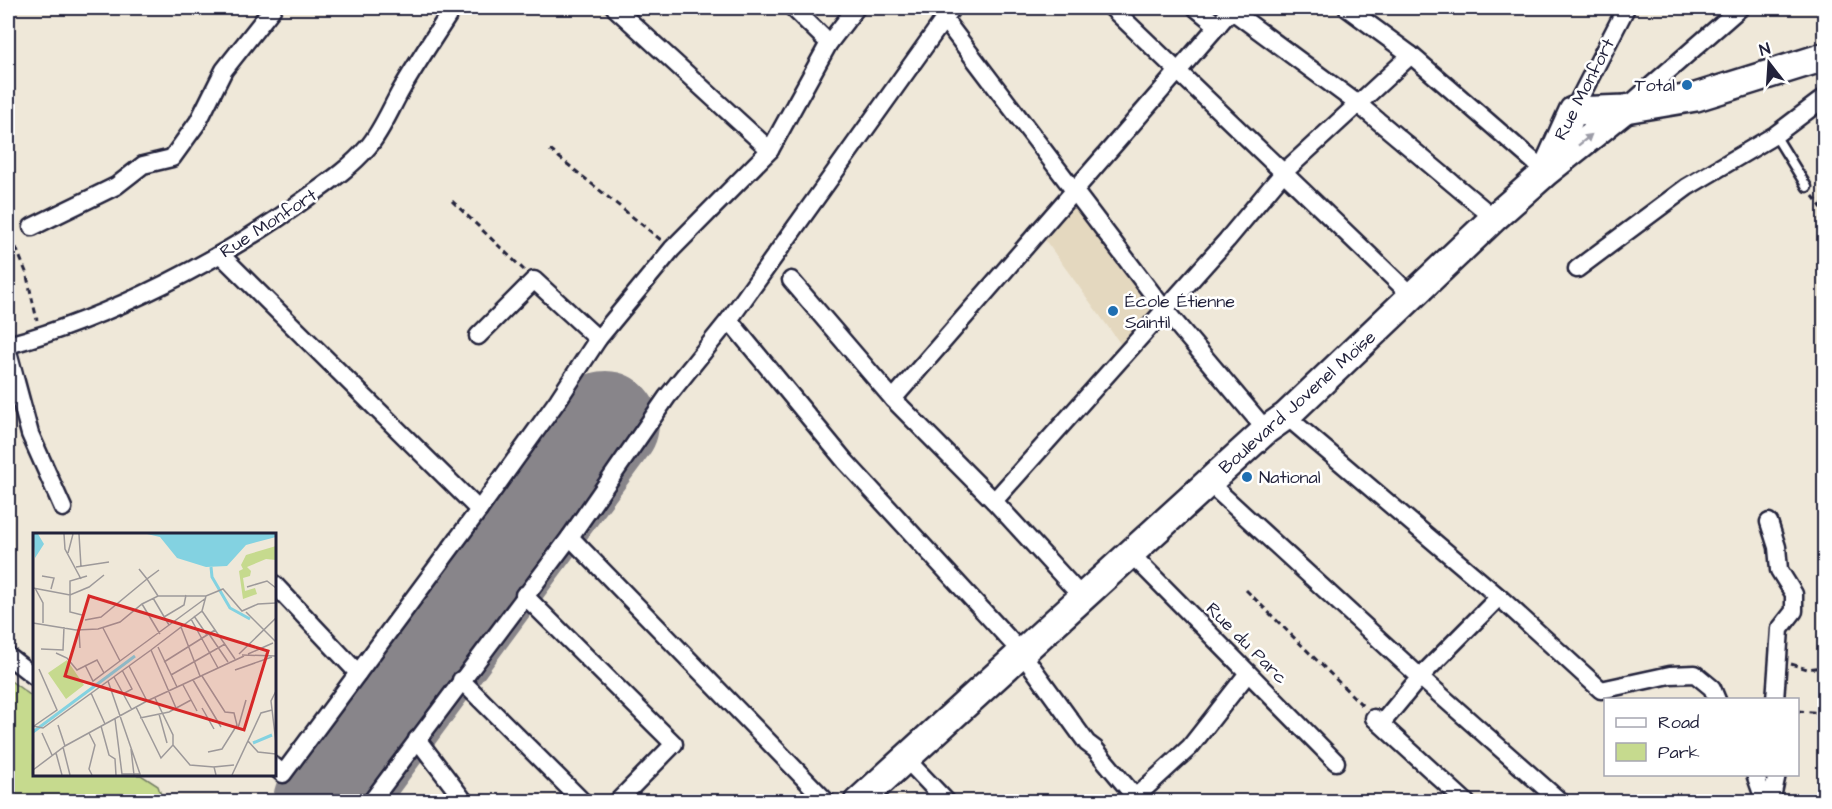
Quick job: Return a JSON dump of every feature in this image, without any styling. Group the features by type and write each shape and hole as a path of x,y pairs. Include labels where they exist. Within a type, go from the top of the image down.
{"main road":[{"path":"1573,111 1625,109 1696,97 1824,57"},
{"name":"Boulevard Jovenel Moïse","path":"858,801 1129,552 1276,423 1546,172 1625,109"},
{"name":"Rue Monfort","path":"1546,172 1573,111"}],"street":[{"path":"32,227 116,186 143,165 172,158 198,122 224,70 273,8"},
{"name":"Rue Monfort","path":"8,345 40,336 150,290 221,255 302,202 334,178 368,147 453,8"},
{"path":"615,8 770,150"},
{"path":"793,8 830,43"},
{"path":"276,767 283,774 479,510 558,400 598,339 672,249 770,150 830,43 856,8"},
{"path":"1112,8 1412,296"},
{"path":"1196,8 1218,26"},
{"path":"1347,8 1411,55 1546,172"},
{"name":"Rue Monfort","path":"1573,111 1626,8"},
{"name":"Boulevard Jovenel Moïse","path":"1625,109 1740,8"},
{"path":"893,399 1232,9 1358,104 1494,219"},
{"path":"371,801 524,595 570,537 667,397 729,320 948,13 1074,192 1164,309 1276,423 1499,597 1601,690 1670,675 1695,674 1712,688 1717,698"},
{"path":"994,501 1283,173 1411,55"},
{"path":"1577,269 1687,187 1775,135 1824,98"},
{"path":"221,255 479,510"},
{"path":"478,336 534,280 598,339"},
{"path":"790,280 893,399 994,501 1081,596"},
{"path":"729,320 845,461 1021,652 1087,743 1095,749 1132,799 1190,747 1248,673"},
{"path":"8,352 30,434 63,508"},
{"path":"1208,482 1420,677 1561,801"},
{"path":"1769,522 1777,547 1779,570 1794,594 1794,611 1780,629 1775,698"},
{"path":"570,537 827,801"},
{"name":"Rue du Parc","path":"1129,552 1336,762"},
{"path":"276,586 358,673"},
{"path":"524,595 674,744 616,801"},
{"path":"1466,801 1378,721 1499,597"},
{"path":"8,656 33,675"},
{"path":"461,680 583,801"},
{"path":"417,739 465,801"},
{"path":"906,759 947,801"},
{"path":"1756,776 1765,801"},
{"path":"1771,801 1777,776"}],"lane":[{"path":"1775,135 1807,187"}],"path":[{"path":"550,150 672,249"},
{"path":"1807,187 1824,212"},
{"path":"452,201 534,280"},
{"path":"8,228 10,240 26,272 40,336"},
{"path":"1246,590 1378,721"},
{"path":"1778,659 1807,669 1824,667"},
{"path":"1799,711 1824,713"}],"shaded area":[{"path":"1075,204 1158,310 1122,346 1045,240"},
{"path":"582,388 647,449 386,801 275,802 481,520"}],"green space":[{"path":"8,679 33,697 33,776 143,776 158,786 163,801 8,801"}],"runway":[{"path":"326,802 606,424"}],"place":[{"name":"Total","path":"1687,85"},
{"name":"École Étienne Saintil","path":"1113,311"},
{"name":"National","path":"1247,477"}]}
